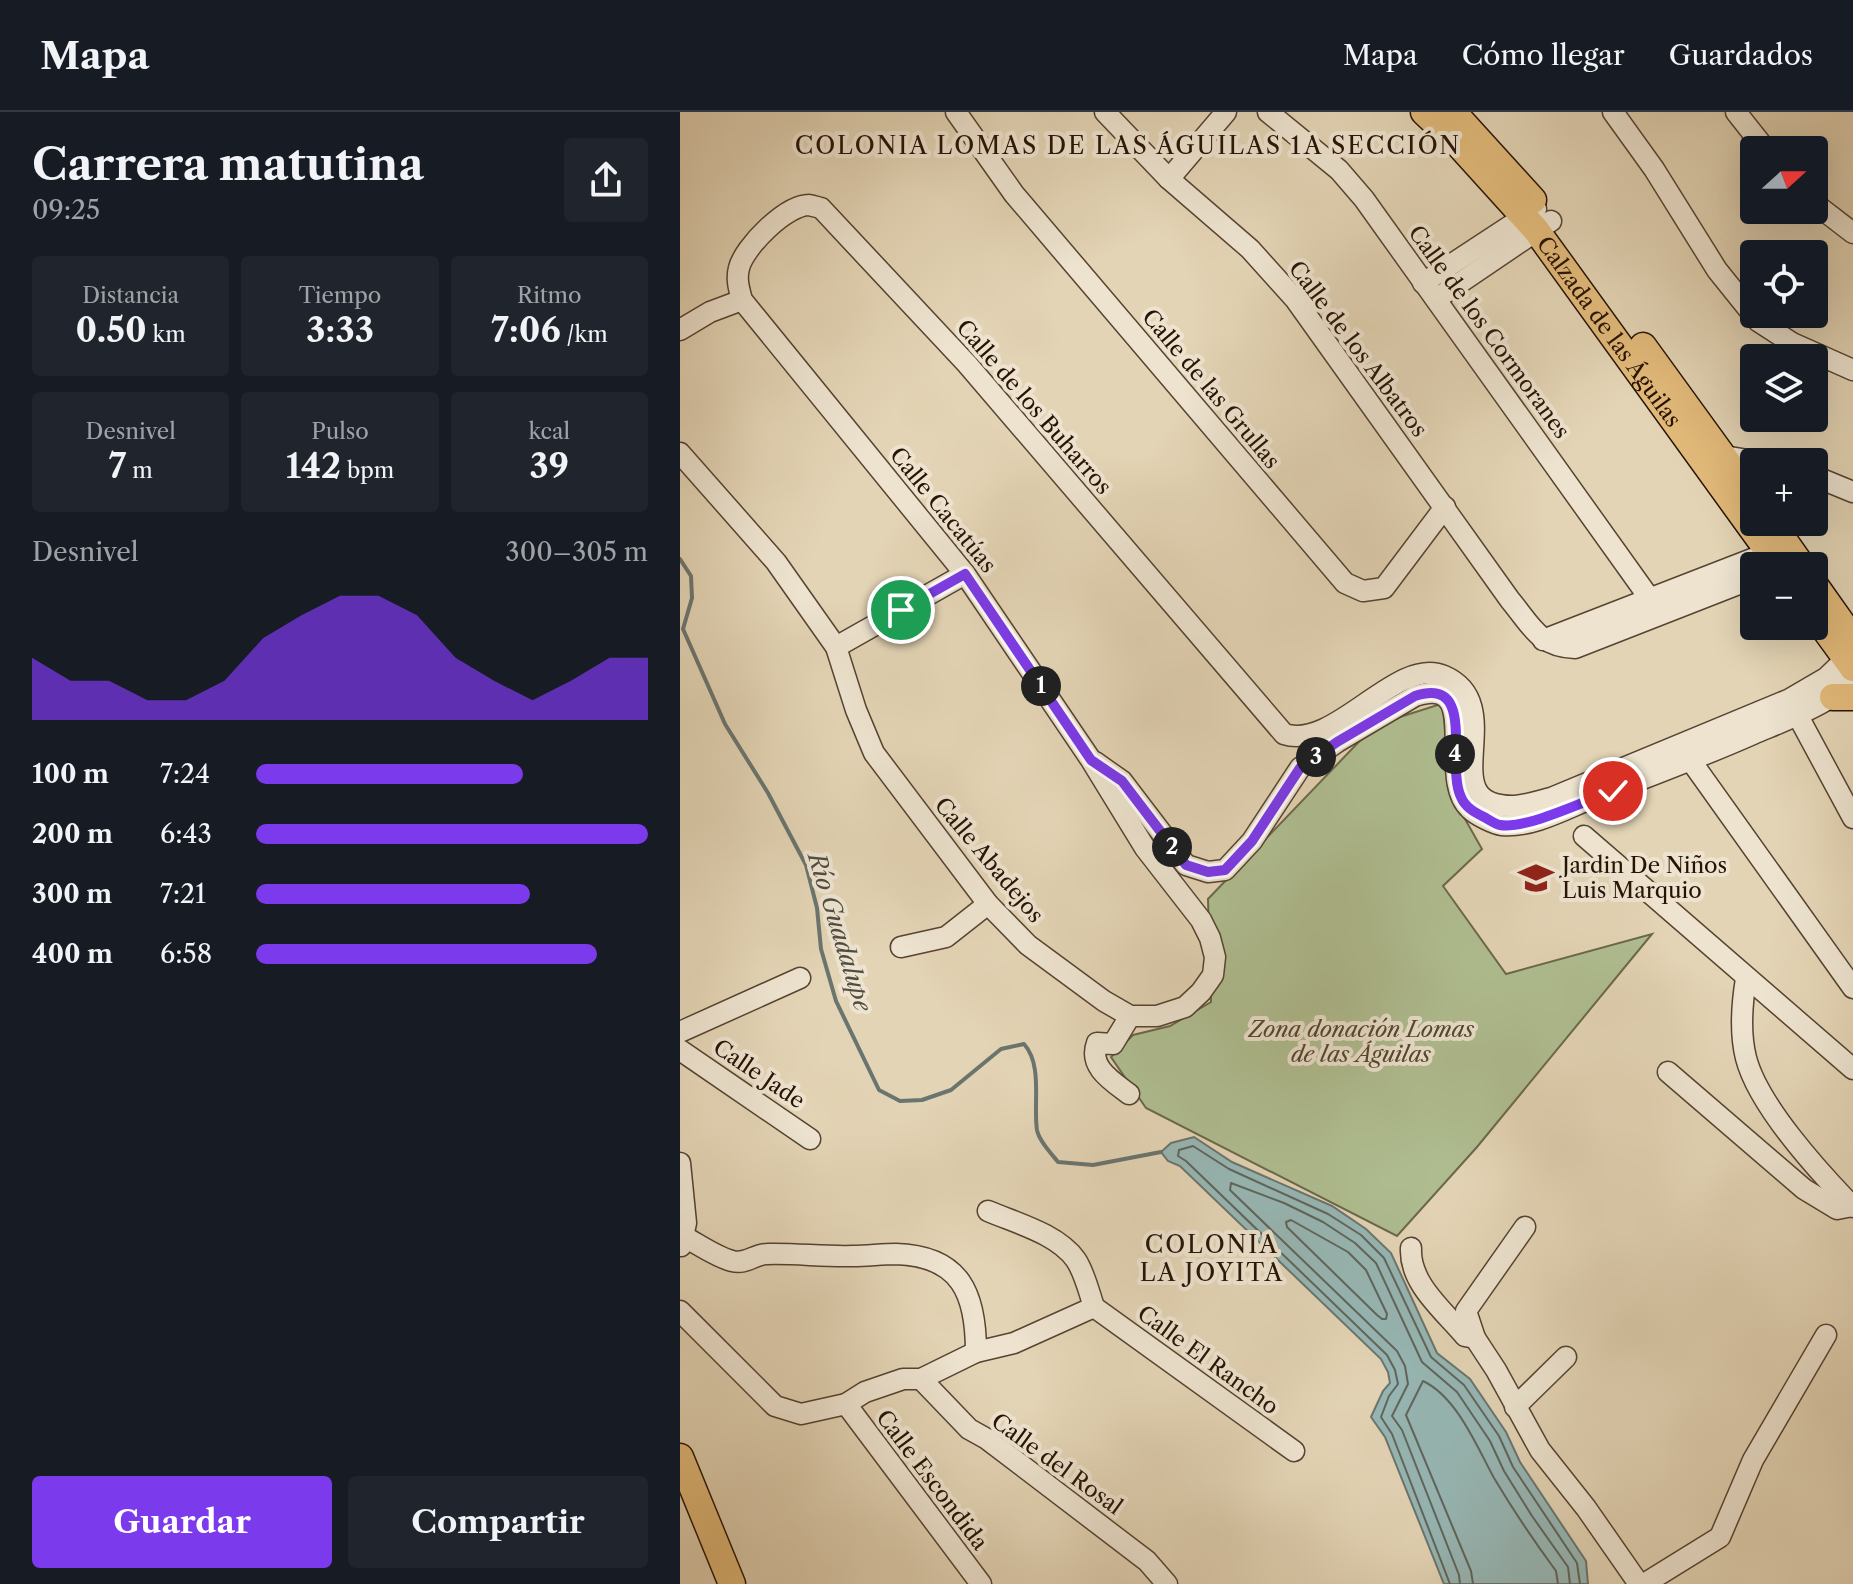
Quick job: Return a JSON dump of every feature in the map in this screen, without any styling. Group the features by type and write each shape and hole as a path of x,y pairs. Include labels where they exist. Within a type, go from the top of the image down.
{"main road":[{"name":"Calzada de las Águilas","path":"1424,112 1538,219"},
{"name":"Calzada de las Águilas","path":"1453,112 1538,219 1716,461 1770,552"},
{"name":"Calzada de las Águilas","path":"1716,461 1740,485"},
{"path":"1828,612 1851,659"},
{"path":"1828,631 1851,659"},
{"path":"680,1457 732,1584"}],"street":[{"name":"Calle de los Albatros","path":"1105,112 1169,179 1250,249 1295,299 1510,600 1543,640"},
{"path":"1169,179 1226,112"},
{"name":"Calle de los Cormoranes","path":"1268,112 1339,170 1364,199 1650,599"},
{"path":"1613,112 1654,169 1717,270 1758,321 1792,343 1853,370"},
{"path":"1736,112 1755,136"},
{"name":"Calle de las Grullas","path":"962,114 1014,194 1345,583 1363,591 1384,588 1445,507"},
{"name":"Calle de los Buharros","path":"742,300 738,286 739,267 751,246 775,222 798,208 809,205 821,208 967,364 1284,734 1305,738 1342,719 1408,677 1434,673 1445,676 1468,695 1475,713 1473,782 1481,796 1496,804 1517,806 1551,798 1793,708"},
{"path":"1828,214 1853,233"},
{"path":"1430,291 1538,219"},
{"path":"680,330 710,312 742,300"},
{"name":"Calle Cacatúas","path":"742,300 965,574 1091,760"},
{"name":"Calle Abadejos","path":"680,453 776,562 836,647 856,710 874,753 988,904 1028,945 1104,1001 1130,1016"},
{"path":"1716,461 1740,462"},
{"path":"1828,482 1853,492"},
{"path":"1543,640 1650,599 1740,570"},
{"path":"836,647 965,574"},
{"path":"1543,640 1558,647 1575,648 1740,583"},
{"path":"1091,760 1122,781 1186,865 1208,872 1225,870 1252,841 1300,768 1350,734 1429,691 1439,692 1450,701 1455,714 1454,777 1461,798 1470,810 1500,825 1535,820 1691,761 1793,708 1851,659"},
{"path":"1793,708 1843,697 1851,659"},
{"path":"1793,708 1853,818"},
{"path":"1091,760 1145,848 1201,920 1215,957 1213,975 1185,1007 1157,1016 1130,1016 1113,1044 1097,1043 1093,1053 1099,1069 1129,1094"},
{"path":"1691,761 1853,988"},
{"path":"1584,836 1746,979 1851,1063"},
{"path":"901,947 946,937 988,904"},
{"path":"680,1032 800,978"},
{"path":"1746,979 1743,997 1747,1063 1763,1094 1797,1144 1852,1206"},
{"name":"Calle Jade","path":"680,1050 810,1139"},
{"path":"1668,1072 1804,1189 1837,1209 1852,1206"},
{"path":"680,1163 686,1223 682,1243 732,1261 746,1262 763,1254 851,1257 897,1254 950,1268 964,1283 976,1329 976,1352"},
{"path":"680,1311 775,1406 801,1414 846,1404 865,1392 903,1379 921,1379 976,1352 1014,1343 1094,1307 1075,1259 1058,1243 988,1211"},
{"path":"1525,1227 1466,1311 1475,1338 1540,1450 1641,1584 1720,1537 1753,1460 1826,1335"},
{"path":"1411,1248 1410,1262 1415,1276 1465,1336 1475,1338"},
{"name":"Calle El Rancho","path":"1094,1307 1294,1451"},
{"path":"1515,1407 1566,1357"},
{"name":"Calle del Rosal","path":"921,1379 969,1429 987,1439 1147,1561 1167,1584"},
{"name":"Calle Escondida","path":"846,1404 981,1584"}],"green space":[{"name":"Zona donación Lomas de las Águilas","path":"1450,701 1461,812 1482,849 1443,886 1506,974 1652,934 1477,1147 1397,1236 1146,1108 1111,1057 1133,1035 1170,1026 1211,1002 1208,899 1375,725"}],"water":[{"path":"1194,1137 1232,1162 1332,1206 1366,1229 1391,1253 1437,1353 1470,1379 1506,1432 1520,1462 1586,1561 1588,1584 1444,1584 1385,1437 1371,1417 1390,1383 1381,1359 1180,1166 1168,1161 1161,1152 1171,1143"}],"waterway":[{"name":"Río Guadalupe","path":"680,559 691,576 692,598 683,629 725,724 768,793 806,865 817,908 821,949 836,1001 879,1090 900,1101 922,1100 951,1090 1001,1049 1024,1044 1030,1053 1035,1074 1038,1134 1058,1162 1093,1165 1161,1152"}],"place":[{"name":"Jardin De Niños Luis Marquio","path":"1536,878"}],"district":[{"name":"COLONIA LOMAS DE LAS ÁGUILAS 1A SECCIÓN","path":"1128,145"},
{"name":"COLONIA LA JOYITA","path":"1212,1258"}],"route":[{"path":"901,610 965,574 1091,760 1122,781 1186,865 1208,872 1225,870 1252,841 1300,768 1337,742 1415,696 1429,691 1439,692 1450,701 1455,714 1454,777 1461,798 1470,810 1500,825 1523,823 1613,791"}]}
